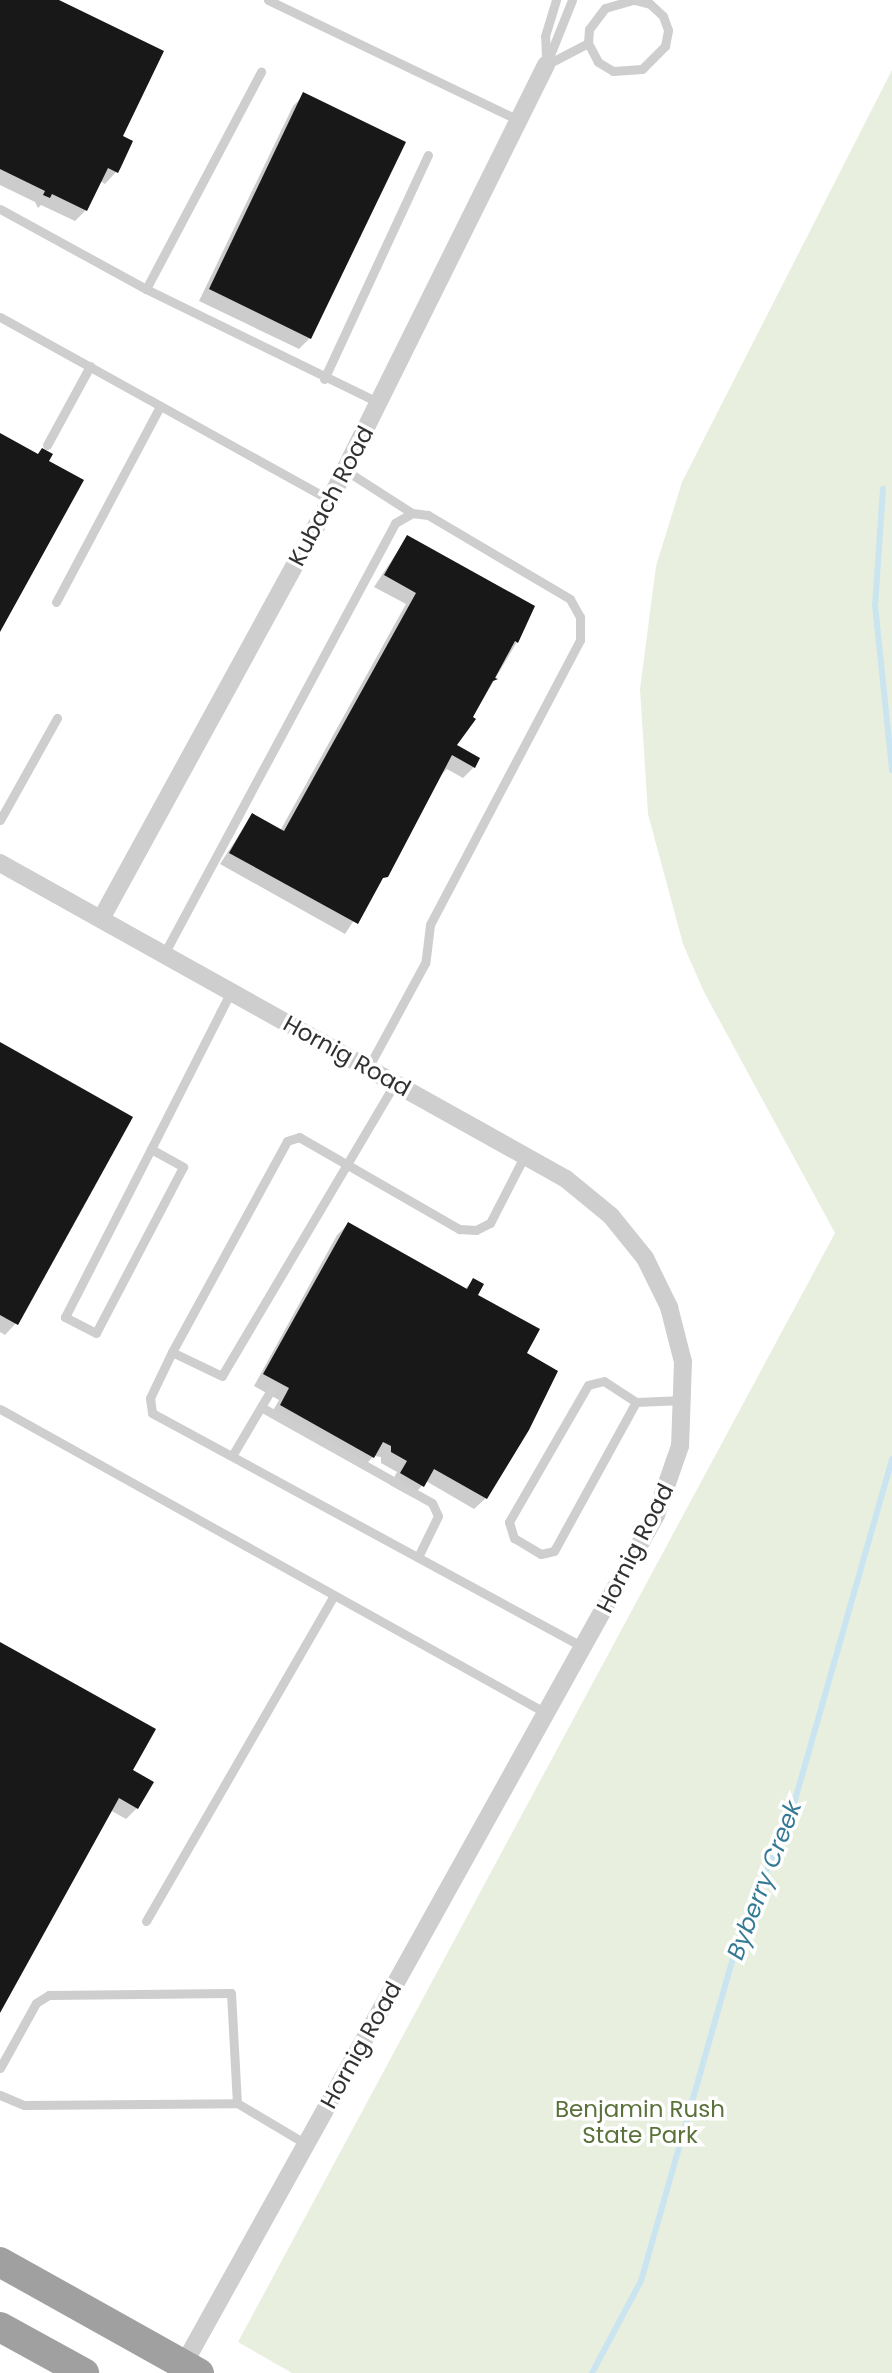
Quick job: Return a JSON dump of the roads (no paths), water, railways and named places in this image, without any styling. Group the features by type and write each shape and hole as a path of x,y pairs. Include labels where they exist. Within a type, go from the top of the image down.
{"highway":[{"path":"0,2262 187,2370"},
{"path":"0,2326 83,2373"}],"street":[{"name":"Kubach Road","path":"101,919 330,500 546,65"},
{"name":"Hornig Road","path":"0,863 525,1155 589,1196 645,1258 677,1334 685,1400 680,1446 665,1495 306,2144 187,2370"}],"lane":[{"path":"268,0 519,120"},
{"path":"546,65 545,36 556,0"},
{"path":"546,65 572,0"},
{"path":"634,0 657,10 668,30 665,46 652,62 629,72 613,71 598,62 588,44 589,29 605,8 634,0"},
{"path":"546,65 588,44"},
{"path":"146,289 261,72"},
{"path":"324,379 428,155"},
{"path":"0,209 146,289 324,379 380,403"},
{"path":"0,317 330,500"},
{"path":"47,445 90,366"},
{"path":"56,602 160,406"},
{"path":"345,470 412,513 428,515 570,598 580,617 580,640 430,925 425,962 368,1068"},
{"path":"164,954 395,523 412,513"},
{"path":"0,820 57,718"},
{"path":"151,1149 183,1167 96,1333 65,1317 231,991"},
{"path":"172,1352 222,1376 395,1083"},
{"path":"525,1155 490,1223 476,1230 459,1229 299,1137 287,1141 172,1352 150,1398 152,1413 583,1647"},
{"path":"636,1402 554,1551 541,1554 514,1538 509,1522 587,1385 604,1381 636,1402 685,1400"},
{"path":"232,1457 272,1388"},
{"path":"261,1407 432,1503 438,1516 418,1557"},
{"path":"0,1409 546,1713"},
{"path":"146,1921 334,1595"},
{"path":"0,2068 36,2003 49,1996 231,1993 237,2103"},
{"path":"0,2095 24,2105 237,2103 306,2144"}],"waterway":[{"name":"Byberry Creek","path":"883,489 875,605 892,770"},
{"name":"Byberry Creek","path":"592,2373 641,2281 741,1929 791,1814 892,1459"}],"park label":[{"name":"Benjamin Rush State Park","path":"640,2122"}]}
